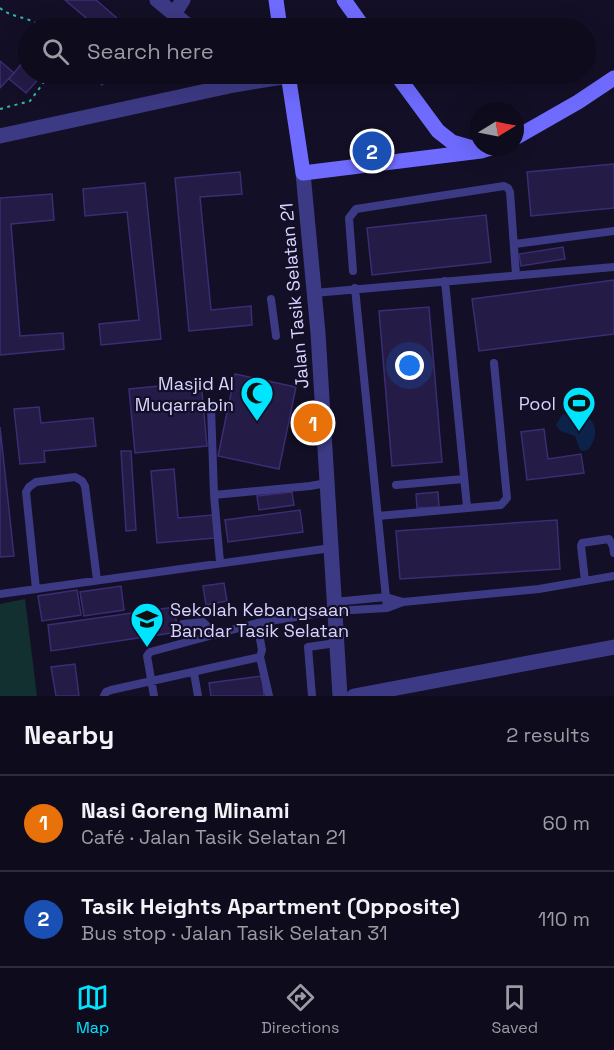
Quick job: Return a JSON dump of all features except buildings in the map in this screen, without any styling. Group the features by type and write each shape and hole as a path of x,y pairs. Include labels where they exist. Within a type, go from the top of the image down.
{"street":[{"path":"157,0 179,18"},
{"path":"174,14 183,0"},
{"path":"276,0 279,18"},
{"path":"344,0 357,18"},
{"path":"524,133 614,78"},
{"path":"0,136 213,84"},
{"name":"Jalan Tasik Selatan 21","path":"290,84 303,173 314,293 340,696"},
{"path":"403,84 438,131 452,142 470,146"},
{"path":"303,173 470,151"},
{"path":"354,696 614,647"}],"lane":[{"path":"353,271 349,218 351,212 361,208 504,186 510,192 516,275"},
{"path":"514,244 614,231"},
{"path":"314,293 614,267"},
{"path":"446,281 467,507"},
{"path":"355,288 387,608"},
{"path":"271,299 276,336"},
{"path":"378,516 501,505 507,498 494,363"},
{"path":"211,407 213,495 220,562"},
{"path":"36,589 26,492 36,482 75,477 82,481 85,486 97,580"},
{"path":"396,485 464,479"},
{"path":"213,495 328,483"},
{"path":"585,581 582,543 609,539 614,553"},
{"path":"0,594 331,548"},
{"path":"334,606 387,608 403,602 539,589 614,576"},
{"path":"154,696 147,656 150,652 256,623 334,606 386,597 403,602"},
{"path":"183,624 203,622 216,635"},
{"path":"256,623 262,650 260,657 269,696"},
{"path":"312,696 307,643 336,643"},
{"path":"104,696 111,690 152,683 260,657"},
{"path":"194,673 198,696"}],"path":[{"path":"0,8 6,13 25,18"},
{"path":"0,109 30,101 43,84"}],"green space":[{"path":"25,599 37,696 0,696 0,604"}],"water":[{"name":"Pool","path":"577,412 589,418 594,427 594,438 588,450 582,451 575,436 560,431 556,425 562,415"}],"place":[{"name":"Tasik Heights Apartment (Opposite)","path":"372,151"},
{"name":"Masjid Al Muqarrabin","path":"257,422"},
{"name":"Nasi Goreng Minami","path":"313,423"},
{"name":"Pool","path":"579,432"},
{"name":"Sekolah Kebangsaan Bandar Tasik Selatan","path":"147,648"}]}
